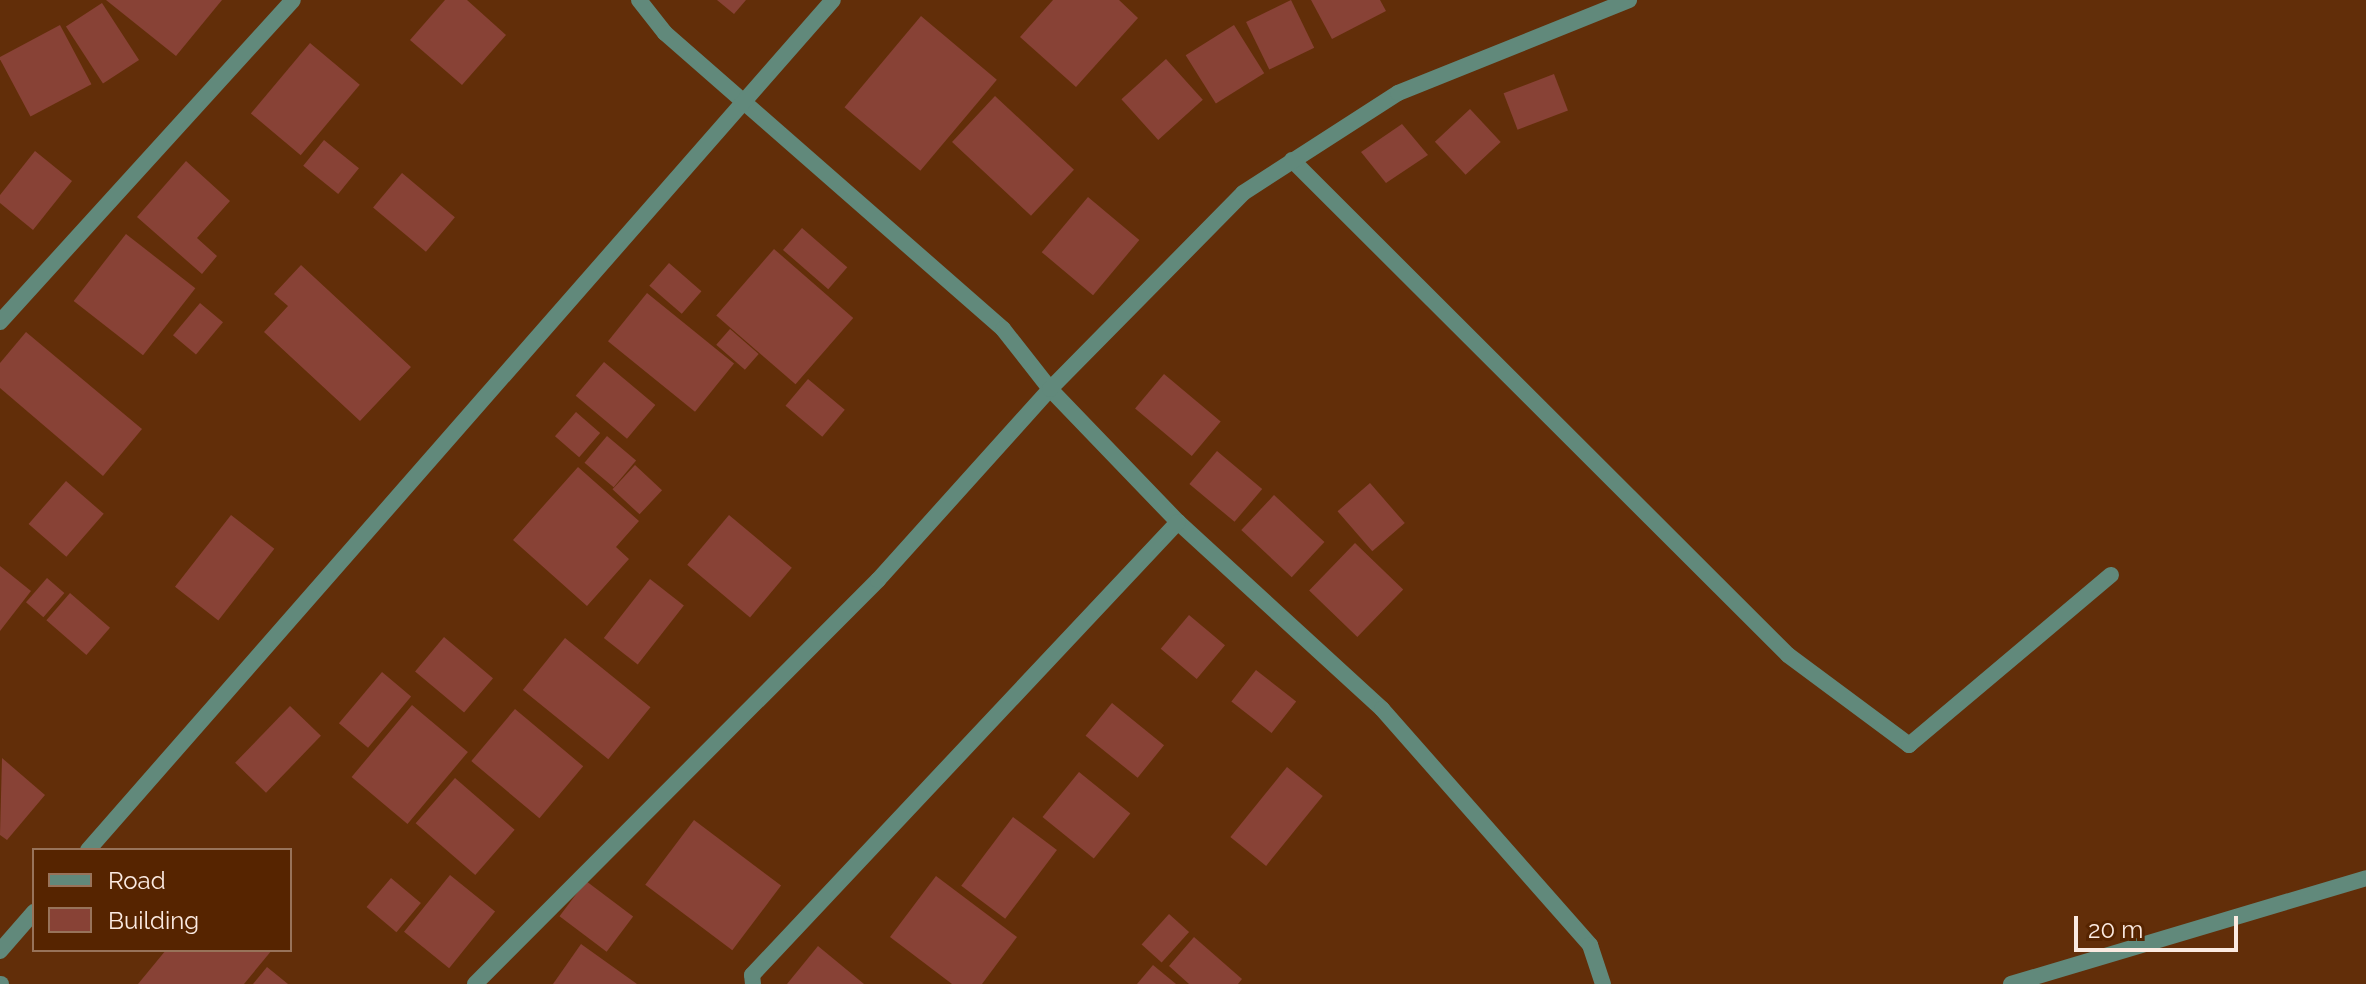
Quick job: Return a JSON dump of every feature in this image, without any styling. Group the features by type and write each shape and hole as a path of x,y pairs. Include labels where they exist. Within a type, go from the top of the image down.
{"street":[{"path":"0,322 293,0"},
{"path":"639,0 665,33 1003,329 1050,389 1178,522 1382,709 1590,945 1603,984"},
{"path":"90,848 833,0"},
{"path":"475,984 878,580 1050,389 1243,193 1398,93 1629,0"},
{"path":"1292,160 1788,655 1909,745 2111,575"},
{"path":"753,984 752,975 1178,522"},
{"path":"2011,984 2366,878"},
{"path":"0,951 32,914"}],"building":[{"path":"106,0 222,0 176,56"},
{"path":"445,0 467,0 506,35 462,85 410,40"},
{"path":"717,0 746,0 734,14"},
{"path":"1053,0 1119,0 1138,18 1076,87 1020,37"},
{"path":"1291,0 1314,48 1269,70 1246,22"},
{"path":"1311,0 1380,0 1386,11 1332,39"},
{"path":"102,3 139,60 103,83 66,26"},
{"path":"921,16 997,80 920,171 845,107"},
{"path":"60,25 91,84 31,117 0,57"},
{"path":"1234,25 1264,73 1216,104 1186,55"},
{"path":"310,43 360,85 301,155 251,113"},
{"path":"1166,59 1203,100 1158,140 1121,99"},
{"path":"1554,74 1568,110 1518,130 1504,93"},
{"path":"995,96 1074,170 1031,216 952,142"},
{"path":"1470,109 1501,142 1466,175 1435,142"},
{"path":"1402,124 1428,155 1386,183 1361,152"},
{"path":"324,140 359,168 338,194 303,166"},
{"path":"35,151 72,181 33,230 0,203 0,195"},
{"path":"186,161 230,201 197,238 217,256 202,274 137,217"},
{"path":"402,173 455,217 426,252 373,207"},
{"path":"1088,197 1139,240 1093,295 1042,252"},
{"path":"802,228 847,267 828,289 783,250"},
{"path":"126,234 195,288 143,355 74,301"},
{"path":"774,249 853,318 796,384 716,315"},
{"path":"669,263 701,291 682,314 649,286"},
{"path":"301,265 411,367 360,421 264,332 288,306 274,294"},
{"path":"647,293 734,363 695,412 608,341"},
{"path":"200,303 223,322 196,354 173,335"},
{"path":"730,329 759,354 745,370 716,345"},
{"path":"26,332 142,429 103,476 0,388 0,363"},
{"path":"604,362 655,405 627,439 576,396"},
{"path":"1164,374 1221,422 1192,456 1135,408"},
{"path":"808,379 845,410 822,437 786,406"},
{"path":"576,412 600,433 579,457 555,436"},
{"path":"607,436 636,460 614,487 585,463"},
{"path":"1217,451 1262,489 1235,522 1189,484"},
{"path":"635,465 662,490 640,514 612,489"},
{"path":"578,467 639,521 616,547 629,559 587,606 513,540"},
{"path":"66,481 104,514 66,557 29,524"},
{"path":"1370,483 1405,523 1372,551 1338,511"},
{"path":"1274,495 1324,542 1292,577 1241,530"},
{"path":"231,515 274,549 218,621 175,587"},
{"path":"729,515 792,568 750,618 687,565"},
{"path":"1355,543 1403,590 1357,637 1309,590"},
{"path":"0,566 31,591 0,631"},
{"path":"47,578 64,593 43,617 26,602"},
{"path":"650,579 684,605 638,665 604,638"},
{"path":"70,593 110,628 86,655 46,620"},
{"path":"1189,615 1225,645 1197,679 1161,649"},
{"path":"444,637 493,678 464,713 415,671"},
{"path":"565,638 650,707 608,759 523,690"},
{"path":"1256,670 1296,701 1272,733 1231,702"},
{"path":"382,672 411,696 368,748 339,723"},
{"path":"1112,703 1164,745 1138,778 1086,736"},
{"path":"412,705 468,752 407,824 352,777"},
{"path":"290,706 321,736 266,793 235,763"},
{"path":"515,709 583,766 539,818 471,761"},
{"path":"2,758 45,795 7,840 0,835"},
{"path":"1287,767 1323,796 1266,866 1230,837"},
{"path":"1079,772 1130,814 1094,859 1042,817"},
{"path":"455,778 515,830 475,875 416,823"},
{"path":"1013,817 1057,850 1005,919 961,886"},
{"path":"694,820 781,886 732,950 645,885"},
{"path":"450,875 495,912 449,968 404,932"},
{"path":"936,876 1017,937 982,984 952,984 890,937"},
{"path":"391,878 421,903 396,932 367,907"},
{"path":"586,881 633,917 607,952 560,916"},
{"path":"1169,914 1189,932 1162,963 1142,944"},
{"path":"1194,937 1242,979 1238,984 1189,984 1169,966"},
{"path":"581,944 637,984 553,984"},
{"path":"818,946 864,984 787,984"},
{"path":"164,952 270,952 244,984 138,984"},
{"path":"1153,965 1176,984 1137,984"},
{"path":"267,967 288,984 253,984"}]}
